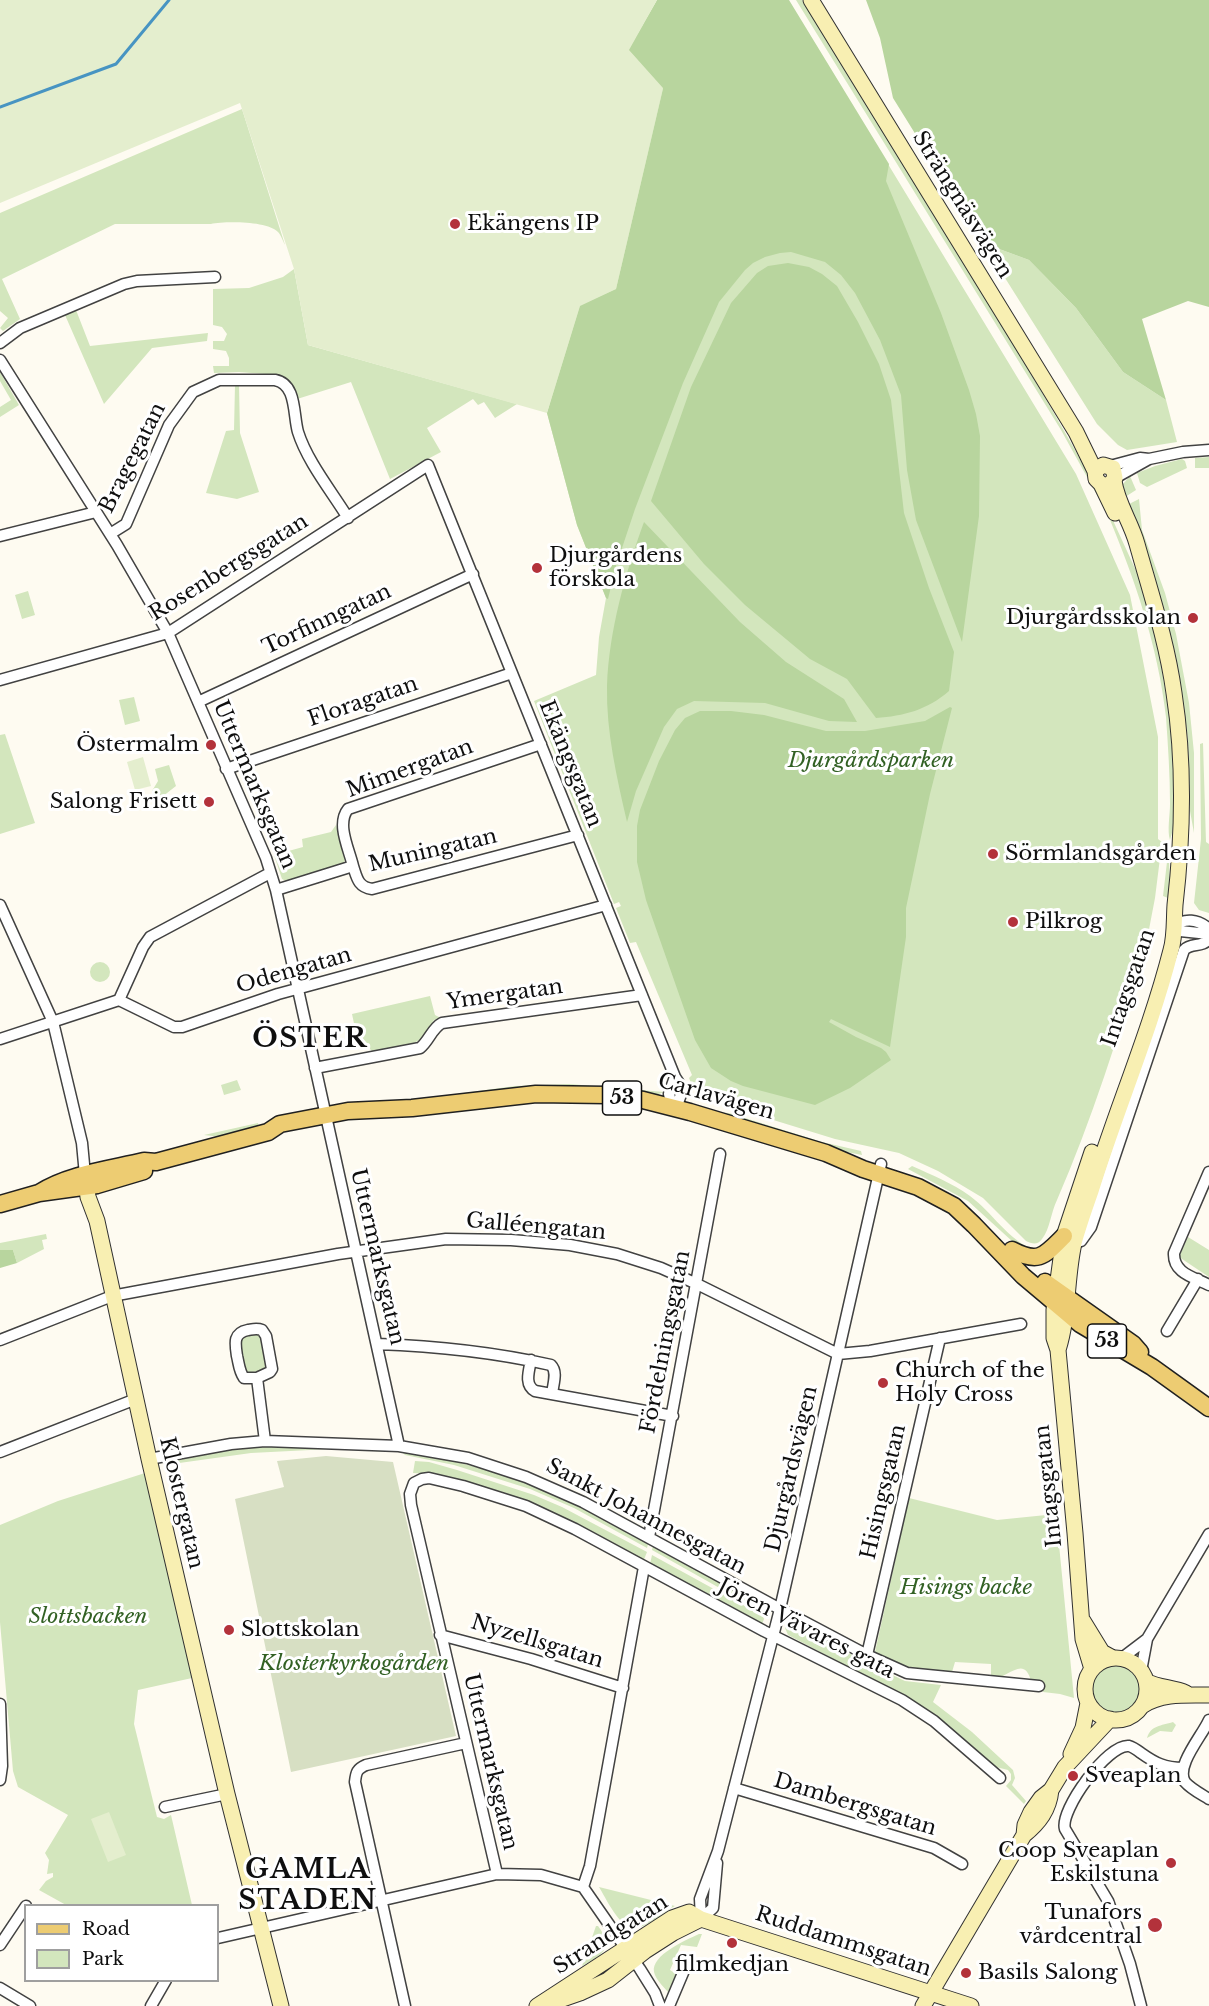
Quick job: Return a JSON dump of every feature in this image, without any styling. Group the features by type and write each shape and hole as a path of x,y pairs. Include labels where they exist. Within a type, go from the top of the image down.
{"main road":[{"name":"Carlavägen","path":"0,1204 39,1193 54,1183 91,1180 144,1161 156,1162 268,1132 280,1124 326,1120 348,1111 412,1107 490,1098 569,1094 607,1095 672,1106 880,1169 922,1177 979,1215 1061,1301"},
{"name":"Carlavägen","path":"880,1169 954,1206 1015,1268 1061,1301 1133,1344 1152,1367 1209,1408"},
{"path":"1012,1250 1034,1258 1069,1239"}],"street":[{"name":"Strängnäsvägen","path":"811,0 1076,432 1107,474 1129,547 1140,560 1155,604 1174,693 1182,787 1181,835 1173,926"},
{"path":"0,343 20,328 124,284 137,281 215,277"},
{"name":"Uttermarksgatan","path":"0,360 110,534 168,633 266,858 276,890 399,1446"},
{"name":"Bragegatan","path":"110,534 126,524 169,424 184,402 198,389 219,380 275,380 288,386 295,421 304,447 348,518"},
{"path":"1107,474 1149,459 1183,452 1209,450"},
{"name":"Rosenbergsgatan","path":"0,680 168,633 428,465"},
{"name":"Ekängsgatan","path":"428,465 675,1077 669,1094 672,1106"},
{"path":"0,537 96,512"},
{"name":"Torfinngatan","path":"198,702 473,574"},
{"name":"Floragatan","path":"226,769 512,673"},
{"name":"Mimergatan","path":"353,866 342,825 344,814 348,809 541,744"},
{"name":"Muningatan","path":"276,890 353,866 358,882 364,888 372,889 578,835"},
{"path":"0,1039 119,1000 150,936 270,873"},
{"name":"Klostergatan","path":"0,905 53,1023 83,1150 93,1162 91,1180 99,1212 97,1221 112,1296 227,1794 281,2006"},
{"name":"Odengatan","path":"119,1000 174,1027 182,1027 297,989 606,905"},
{"path":"1209,929 1194,921 1181,921 1173,926 1180,931 1209,934"},
{"name":"Intagsgatan","path":"1092,1669 1083,1639 1076,1533 1058,1350 1064,1328 1061,1301 1069,1239 1162,944 1173,926"},
{"name":"Intagsgatan","path":"1069,1239 1081,1241 1091,1227 1184,951 1189,946 1203,944 1209,939"},
{"name":"Ymergatan","path":"315,1068 420,1048 427,1043 436,1026 442,1023 642,995"},
{"name":"Fördelningsgatan","path":"649,1538 720,1154"},
{"name":"Djurgårdsvägen","path":"701,1919 700,1899 718,1851 780,1610 880,1169"},
{"path":"1209,1172 1174,1252 1175,1265 1179,1270 1209,1285"},
{"name":"Galléengatan","path":"0,1340 112,1296 355,1251 446,1239 511,1240 570,1245 616,1254 650,1264 697,1284 838,1354"},
{"path":"1167,1331 1197,1280"},
{"path":"838,1354 870,1351 1021,1324"},
{"path":"258,1328 266,1336 272,1369 257,1378 244,1378 240,1373 235,1342 237,1334 258,1328"},
{"name":"Hisingsgatan","path":"867,1655 940,1338"},
{"path":"377,1344 426,1346 510,1355 551,1365 554,1368 552,1394"},
{"path":"531,1360 528,1384 531,1389 672,1416"},
{"path":"257,1378 265,1441"},
{"path":"0,1452 136,1399"},
{"name":"Sankt Johannesgatan","path":"149,1459 231,1444 265,1441 399,1446 468,1458 526,1477 583,1502 780,1610 906,1673 1039,1686"},
{"name":"Jören Vävares gata","path":"414,1483 429,1478 526,1506 575,1529 772,1635 902,1700 934,1721 1000,1778"},
{"name":"Uttermarksgatan","path":"414,1483 410,1494 411,1505 497,1874"},
{"path":"1142,1706 1147,1692 1143,1676 1147,1639 1209,1534"},
{"path":"583,1887 590,1866 644,1567"},
{"name":"Intagsgatan","path":"1082,1618 1102,1652 1117,1658"},
{"name":"Nyzellsgatan","path":"440,1635 531,1659 623,1688"},
{"path":"927,1999 1024,1835 1025,1825 1031,1812 1041,1798 1051,1790 1065,1767 1083,1728 1088,1703 1085,1685 1092,1669 1104,1660 1117,1658 1147,1639"},
{"path":"1117,1658 1133,1663 1153,1685 1175,1688 1188,1694"},
{"path":"1088,1703 1098,1714 1110,1719 1124,1719 1153,1699 1188,1694 1209,1695 1209,1700"},
{"path":"0,1704 2,1766 0,1780"},
{"path":"1065,1767 1110,1719"},
{"path":"1209,1720 1183,1768 1184,1780 1189,1786 1209,1799"},
{"path":"405,2006 355,1782 356,1773 358,1769 366,1765 466,1743"},
{"path":"1141,2006 1130,1964 1108,1901 1065,1829 1065,1818 1097,1766 1126,1745 1133,1747 1158,1765 1183,1768"},
{"name":"Dambergsgatan","path":"734,1788 934,1848 962,1864"},
{"path":"165,1807 227,1794"},
{"path":"219,1938 497,1874 541,1875 583,1887 655,1992 660,2006"},
{"path":"0,1945 24,1908"},
{"name":"Ruddammsgatan","path":"701,1919 927,1999 971,2006"},
{"name":"Strandgatan","path":"537,2006 555,2003 608,1980 630,1954 701,1919"},
{"path":"669,2006 688,1961"},
{"path":"151,2006 163,1982"},
{"path":"0,1988 30,2006"}],"green space":[{"name":"Ekängens IP","path":"0,0 657,0 629,50 663,88 616,289 580,306 547,413 308,345 294,269 240,103 0,203"},
{"name":"Djurgårdsparken","path":"657,0 817,47 1076,474 1130,595 1158,737 1158,839 1162,842 1155,898 1146,945 1136,950 1134,957 1144,952 1104,1078 1047,1230 1037,1243 1026,1241 983,1198 938,1171 899,1153 835,1139 702,1098 699,1091 694,1090 689,1078 692,1075 636,942 630,943 616,908 621,906 619,902 614,904 534,701 596,675 599,637 606,598 577,525 547,413"},
{"path":"657,0 789,0 889,164 886,181 941,313 969,390 980,436 979,516 962,642 916,520 907,470 901,395 880,340 855,293 841,275 825,262 791,252 765,257 753,263 719,302 683,383 635,509 616,566 608,599 606,598 577,525 547,413 580,305 616,289 663,89 628,50"},
{"path":"796,0 802,0 957,251 1106,505 1103,506 1061,430"},
{"path":"866,0 1209,0 1209,307 1188,301 1142,319 1166,400 1123,372 1076,308 1029,260 983,243 893,98 880,38"},
{"path":"242,109 285,245 281,236 273,228 256,224 226,222 115,224 2,279 20,319 3,331 0,328 8,318 0,311 0,213"},
{"path":"983,243 1029,260 1076,308 1123,372 1166,400 1177,442 1127,450 1118,445 1097,424"},
{"path":"788,263 809,267 837,286 879,364 891,400 904,513 929,588 954,652 949,691 932,703 906,714 876,718 847,679 810,659 745,605 704,564 651,501 691,387 731,303 757,273 768,266"},
{"path":"294,269 308,345 517,404 495,418 484,402 478,405 473,399 427,428 441,452 390,479 351,382 294,400 292,384 279,375 214,373 213,366 229,366 229,358 226,351 213,349 213,341 224,341 227,334 222,327 213,325 213,289 249,288 283,277"},
{"path":"76,310 90,346 208,333 207,341 152,348 104,404 65,315"},
{"path":"0,372 19,405 0,417 0,407 11,400 0,381"},
{"path":"235,385 239,385 240,433 259,492 237,499 206,493 226,431 234,430"},
{"path":"1209,457 1209,468 1195,468 1195,458"},
{"path":"1182,459 1187,468 1147,487 1140,483 1137,473"},
{"path":"1130,476 1136,490 1122,499 1123,484"},
{"path":"1139,499 1142,530 1165,593 1176,634 1189,703 1194,753 1194,833 1190,811 1188,740 1178,669 1154,575 1125,506"},
{"path":"1110,514 1138,575 1157,642 1171,724 1175,822 1170,840 1169,760 1162,691 1144,614 1108,515"},
{"path":"644,522 740,622 786,662 844,699 857,722 829,721 765,703 694,701 677,709 664,727 636,791 627,822 610,738 607,703 608,665 619,603"},
{"path":"28,591 35,615 22,619 15,595"},
{"path":"134,697 140,721 125,725 119,700"},
{"path":"952,708 930,794 906,908 906,937 890,1047 831,1019 829,1022 881,1048 891,1060 850,1088 815,1105 731,1081 711,1068 695,1040 646,900 637,862 637,826 640,810 659,761 675,730 685,718 700,711 731,711 764,715 826,731 865,731 925,721"},
{"path":"5,734 35,823 0,834 0,735"},
{"path":"1203,743 1206,842 1209,844 1209,913 1199,910 1194,903 1201,839 1200,744"},
{"path":"143,757 151,786 135,790 127,762"},
{"path":"169,765 176,786 158,800 152,791 158,781 155,769"},
{"path":"336,825 345,860 342,866 288,882 282,879 274,855 303,847 302,839 331,832"},
{"path":"1167,862 1169,862 1170,883 1168,898 1163,896"},
{"path":"100,962 107,965 110,972 107,979 100,982 93,979 90,972 93,965"},
{"path":"430,996 435,1015 441,1018 434,1020 423,1038 414,1043 372,1051 363,1042 359,1047 352,1014"},
{"path":"237,1080 241,1090 224,1095 221,1085"},
{"path":"570,1084 664,1092 656,1095 398,1102 515,1086"},
{"path":"715,1112 729,1113 822,1142 861,1151 862,1155 826,1148"},
{"path":"258,1123 259,1128 221,1137 204,1135"},
{"path":"912,1166 949,1183 970,1196 1016,1240 1034,1250 1024,1252 968,1201 908,1169"},
{"path":"46,1234 47,1239 42,1240 44,1249 17,1263 13,1250 0,1250 0,1243"},
{"path":"1188,1237 1209,1250 1209,1277 1179,1257"},
{"path":"0,1250 13,1250 17,1263 0,1268"},
{"path":"256,1334 263,1338 269,1366 266,1370 246,1373 243,1369 239,1340 244,1336"},
{"path":"270,1444 396,1450 394,1452 330,1449 251,1453 165,1465 164,1460 213,1450"},
{"path":"401,1451 466,1465 530,1484 591,1511 648,1544 647,1548 574,1508 530,1489 454,1465 405,1455"},
{"name":"Klosterkyrkogården","path":"326,1456 393,1462 456,1736 291,1772 235,1499 284,1487 277,1461"},
{"path":"415,1461 429,1462 457,1470 534,1495 562,1507 647,1552 643,1562 601,1538 432,1474 413,1473"},
{"name":"Slottsbacken","path":"145,1473 192,1678 138,1690 134,1724 157,1817 164,1819 171,1815 192,1904 64,1904 39,1890 46,1881 53,1877 53,1873 47,1874 49,1860 45,1853 68,1815 18,1787 13,1771 0,1622 0,1525 58,1501"},
{"name":"Hisings backe","path":"909,1498 997,1520 1056,1514 1074,1698 1043,1692 1044,1685 1031,1681 1024,1669 991,1679 991,1664 955,1662 952,1672 904,1667 875,1652"},
{"path":"653,1545 765,1606 764,1613 652,1550"},
{"path":"652,1555 763,1616 761,1627 650,1564"},
{"path":"788,1619 861,1660 905,1681 941,1685 933,1702 972,1732 1013,1770 1015,1778 1012,1785 1026,1801 1024,1804 1006,1786 1011,1780 1008,1770 992,1766 960,1735 902,1695 788,1635 785,1628"},
{"name":"Sveaplan","path":"1111,1665 1121,1665 1134,1672 1141,1685 1141,1695 1134,1708 1121,1715 1111,1715 1102,1711 1095,1704 1091,1695 1091,1685 1095,1676 1102,1669"},
{"path":"1173,1722 1176,1725 1172,1732 1160,1731 1147,1738 1154,1728"},
{"path":"109,1812 126,1855 108,1862 91,1819"},
{"path":"599,1887 675,1906 647,1924 631,1928 620,1920"},
{"path":"596,1926 606,1946 600,1955 582,1966"},
{"path":"702,1934 697,1947 681,1945 670,1970 676,1974 668,1992 656,1978 654,1972 658,1960 670,1949"}],"waterway":[{"path":"0,107 116,64 169,0"}],"place":[{"name":"Ekängens IP","path":"455,224"},
{"name":"Djurgårdens förskola","path":"537,568"},
{"name":"Djurgårdsskolan","path":"1193,618"},
{"name":"Östermalm","path":"211,745"},
{"name":"Salong Frisett","path":"209,802"},
{"name":"Sörmlandsgården","path":"993,854"},
{"name":"Pilkrog","path":"1013,922"},
{"name":"Church of the Holy Cross","path":"883,1383"},
{"name":"Slottskolan","path":"229,1630"},
{"name":"Sveaplan","path":"1073,1776"},
{"name":"Coop Sveaplan Eskilstuna","path":"1171,1863"},
{"name":"Tunafors vårdcentral","path":"1155,1925"},
{"name":"filmkedjan","path":"732,1943"},
{"name":"Basils Salong","path":"966,1973"}],"district":[{"name":"ÖSTER","path":"310,1039"},
{"name":"GAMLA STADEN","path":"308,1886"}]}
